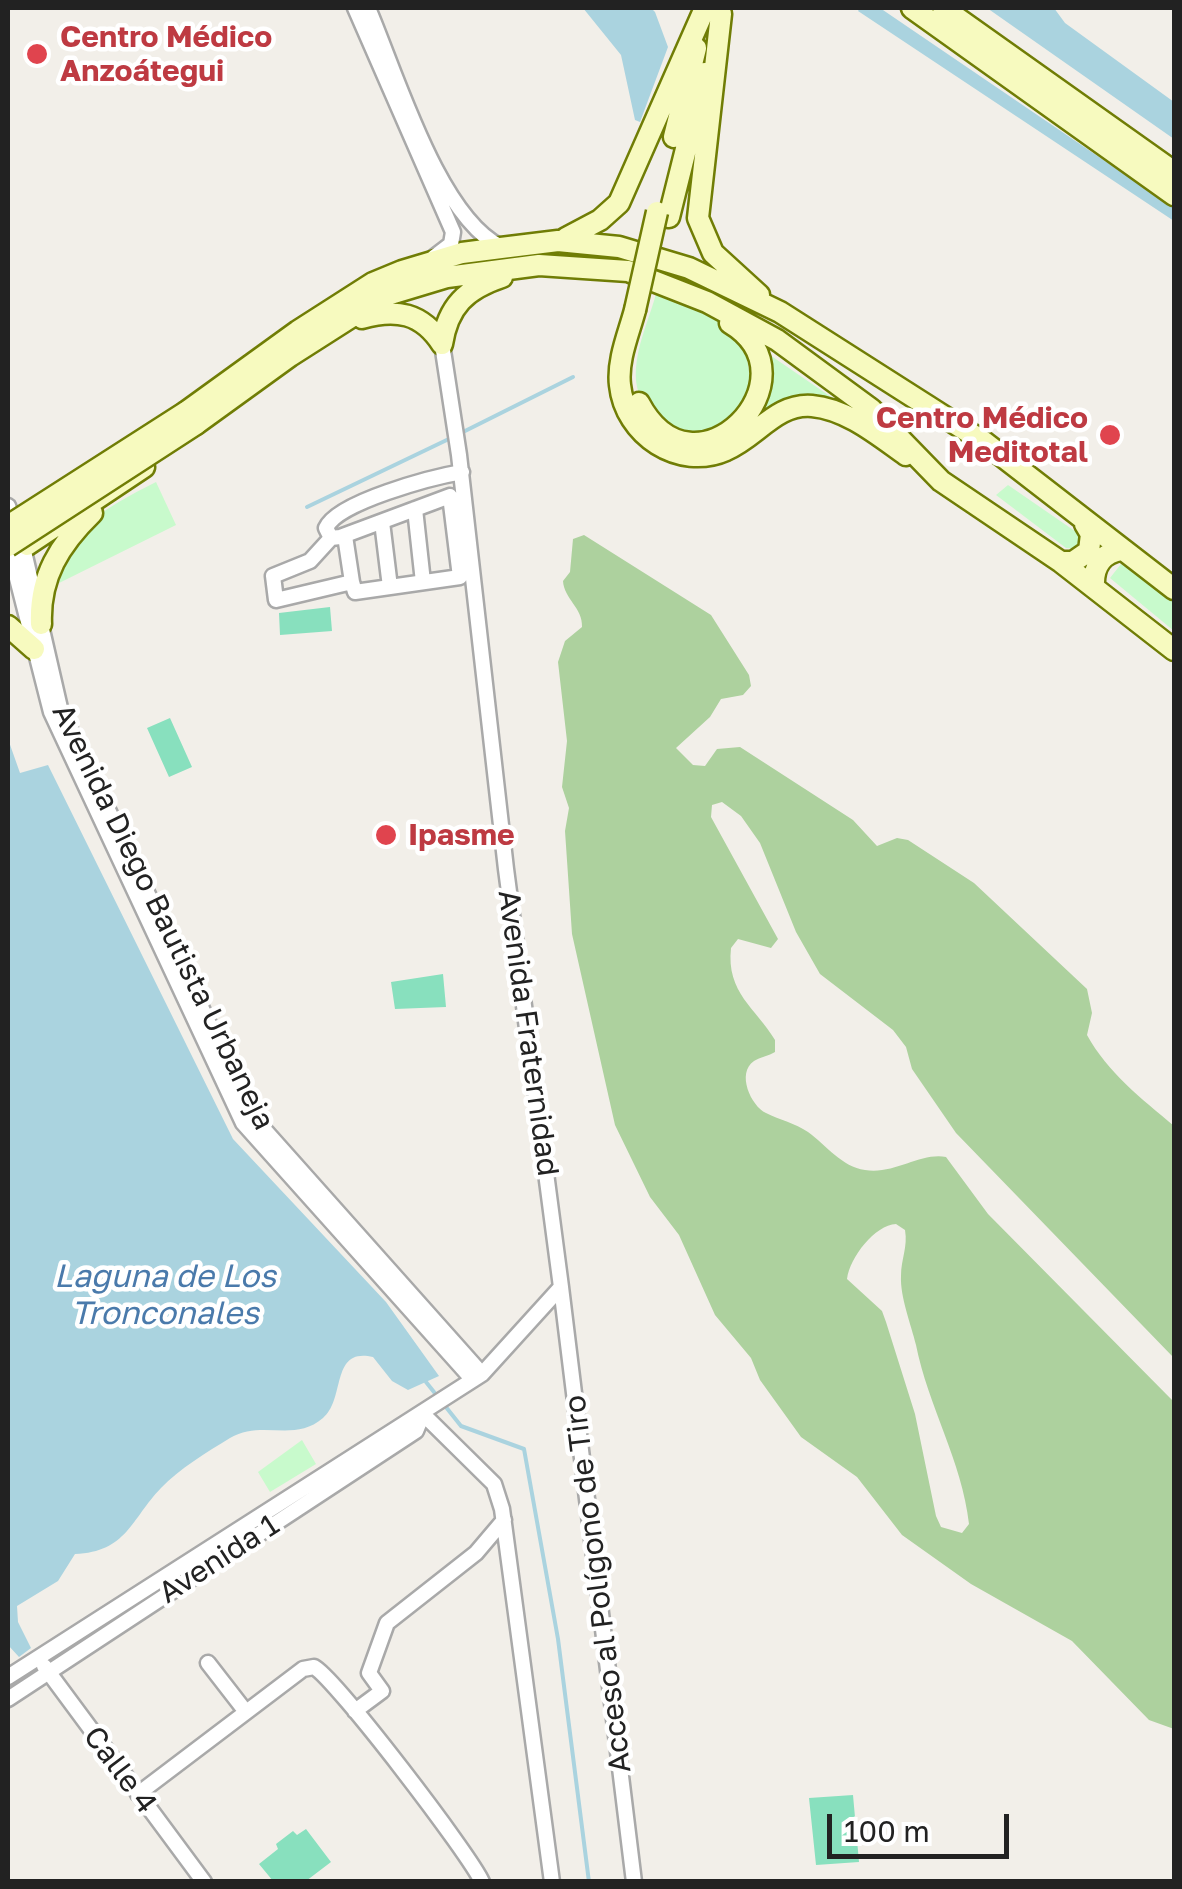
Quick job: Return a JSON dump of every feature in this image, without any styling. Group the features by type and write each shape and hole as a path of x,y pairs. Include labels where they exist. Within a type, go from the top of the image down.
{"main road":[{"path":"912,8 1174,195"},
{"path":"943,8 1174,172"},
{"path":"558,241 600,220 619,204 714,9"},
{"path":"714,9 620,385 630,416 656,446 690,456 726,450 774,416 811,406 855,421 1062,562 1174,650"},
{"path":"714,9 698,218 714,253 780,312 873,375 958,424 1174,589"},
{"path":"11,549 373,283 421,265 558,241 618,247 655,256 780,312"},
{"path":"11,514 384,296 431,282 560,265 628,271 753,326 870,408 941,481"},
{"path":"442,344 447,315 478,286 560,265"},
{"path":"640,312 633,379 635,396 646,417 684,442 724,437 750,415 760,385 758,358 740,330 664,285"},
{"path":"341,323 379,313 406,313 433,330 442,344"},
{"path":"41,624 41,600 56,552 122,484 262,366"},
{"path":"11,514 191,418"},
{"path":"11,549 122,484"},
{"path":"1062,562 1072,562 1089,551 1091,534 1086,524"},
{"path":"1094,586 1099,562 1108,552 1121,550"},
{"path":"8,626 34,649"}],"street":[{"path":"355,8 453,232 451,244 421,265"},
{"path":"368,8 454,206 481,238 502,248"},
{"name":"Avenida Fraternidad","path":"442,344 460,455 506,869 562,1286"},
{"path":"352,582 280,602 274,596 273,576 310,561 338,537 452,497 460,576 356,592 338,537 326,528 336,515 418,482 462,472"},
{"path":"415,509 423,582"},
{"name":"Avenida Diego Bautista Urbaneja","path":"11,514 11,549 50,712 243,1123 471,1381"},
{"path":"382,522 390,587"},
{"name":"Avenida Diego Bautista Urbaneja","path":"11,549 41,624 60,708 254,1117 471,1381"},
{"path":"552,1882 504,1520 494,1484 426,1412 471,1381 562,1286"},
{"name":"Acceso al Polígono de Tiro","path":"562,1286 634,1882"},
{"name":"Avenida 1","path":"8,1677 406,1419 426,1412"},
{"name":"Avenida 1","path":"8,1699 416,1431 426,1412"},
{"path":"355,1711 382,1691 369,1673 387,1624 476,1553 504,1520"},
{"name":"Calle 4","path":"38,1657 204,1882"},
{"path":"208,1663 246,1712"},
{"path":"138,1794 303,1669 314,1666 324,1672 355,1711 482,1882"}],"green space":[{"path":"657,290 719,321 735,336 746,358 749,380 744,400 733,418 717,430 699,435 678,432 658,418 638,392 639,350"},
{"path":"767,353 834,399 791,399 758,415 768,382"},
{"path":"156,482 176,525 49,588 77,535 104,512"},
{"path":"1008,485 1082,536 1080,549 1066,548 996,495"},
{"path":"584,535 711,615 749,675 751,686 743,695 721,699 710,717 676,748 693,765 705,766 717,749 740,747 853,820 877,846 897,838 908,840 974,883 1087,989 1092,1013 1087,1035 1095,1049 1126,1084 1174,1126 1174,1358 956,1133 912,1069 906,1047 893,1030 820,974 796,932 760,843 741,816 722,802 712,805 711,817 778,939 771,948 738,939 731,948 733,977 738,988 775,1040 775,1052 754,1061 746,1073 755,1104 808,1132 857,1168 876,1171 946,1157 988,1214 1174,1402 1174,1729 1149,1720 1072,1641 971,1584 902,1535 857,1477 801,1437 760,1380 751,1358 715,1315 679,1235 650,1197 615,1125 572,934 565,831 569,808 562,787 567,741 558,662 565,641 582,627 580,614 563,581 570,572 573,539","holes":["896,1224 905,1230 902,1293 921,1368 965,1501 969,1524 962,1533 941,1527 936,1516 915,1414 882,1311 847,1279 853,1261 872,1236"]},
{"path":"1121,564 1174,600 1174,631 1110,578"},
{"path":"330,607 332,631 280,635 279,613"},
{"path":"170,718 192,767 169,777 147,728"},
{"path":"443,974 446,1007 395,1009 391,982"},
{"path":"302,1440 316,1464 270,1492 258,1472"},
{"path":"853,1795 859,1862 816,1865 809,1798"},
{"path":"306,1829 331,1862 306,1881 273,1881 259,1864 293,1831 297,1835"}],"water":[{"path":"583,8 651,8 655,12 668,47 640,122 635,120 621,55"},
{"path":"880,8 1174,208 1174,221 858,11"},
{"path":"987,8 1054,8 1065,23 1174,102 1174,139"},
{"name":"Laguna de Los Tronconales","path":"8,739 20,773 48,765 233,1139 386,1302 439,1376 408,1390 392,1381 373,1357 359,1356 344,1367 330,1410 312,1425 242,1433 203,1455 161,1488 117,1540 92,1552 75,1554 58,1581 17,1606 18,1622 31,1648 19,1657 8,1645"}],"waterway":[{"path":"461,433 573,377"},
{"path":"307,507 453,437"},
{"path":"426,1382 461,1426 524,1449 558,1639 589,1882"}],"place":[{"name":"Centro Médico Anzoátegui","path":"37,54"},
{"name":"Centro Médico Meditotal","path":"1110,435"},
{"name":"Ipasme","path":"386,835"}]}
